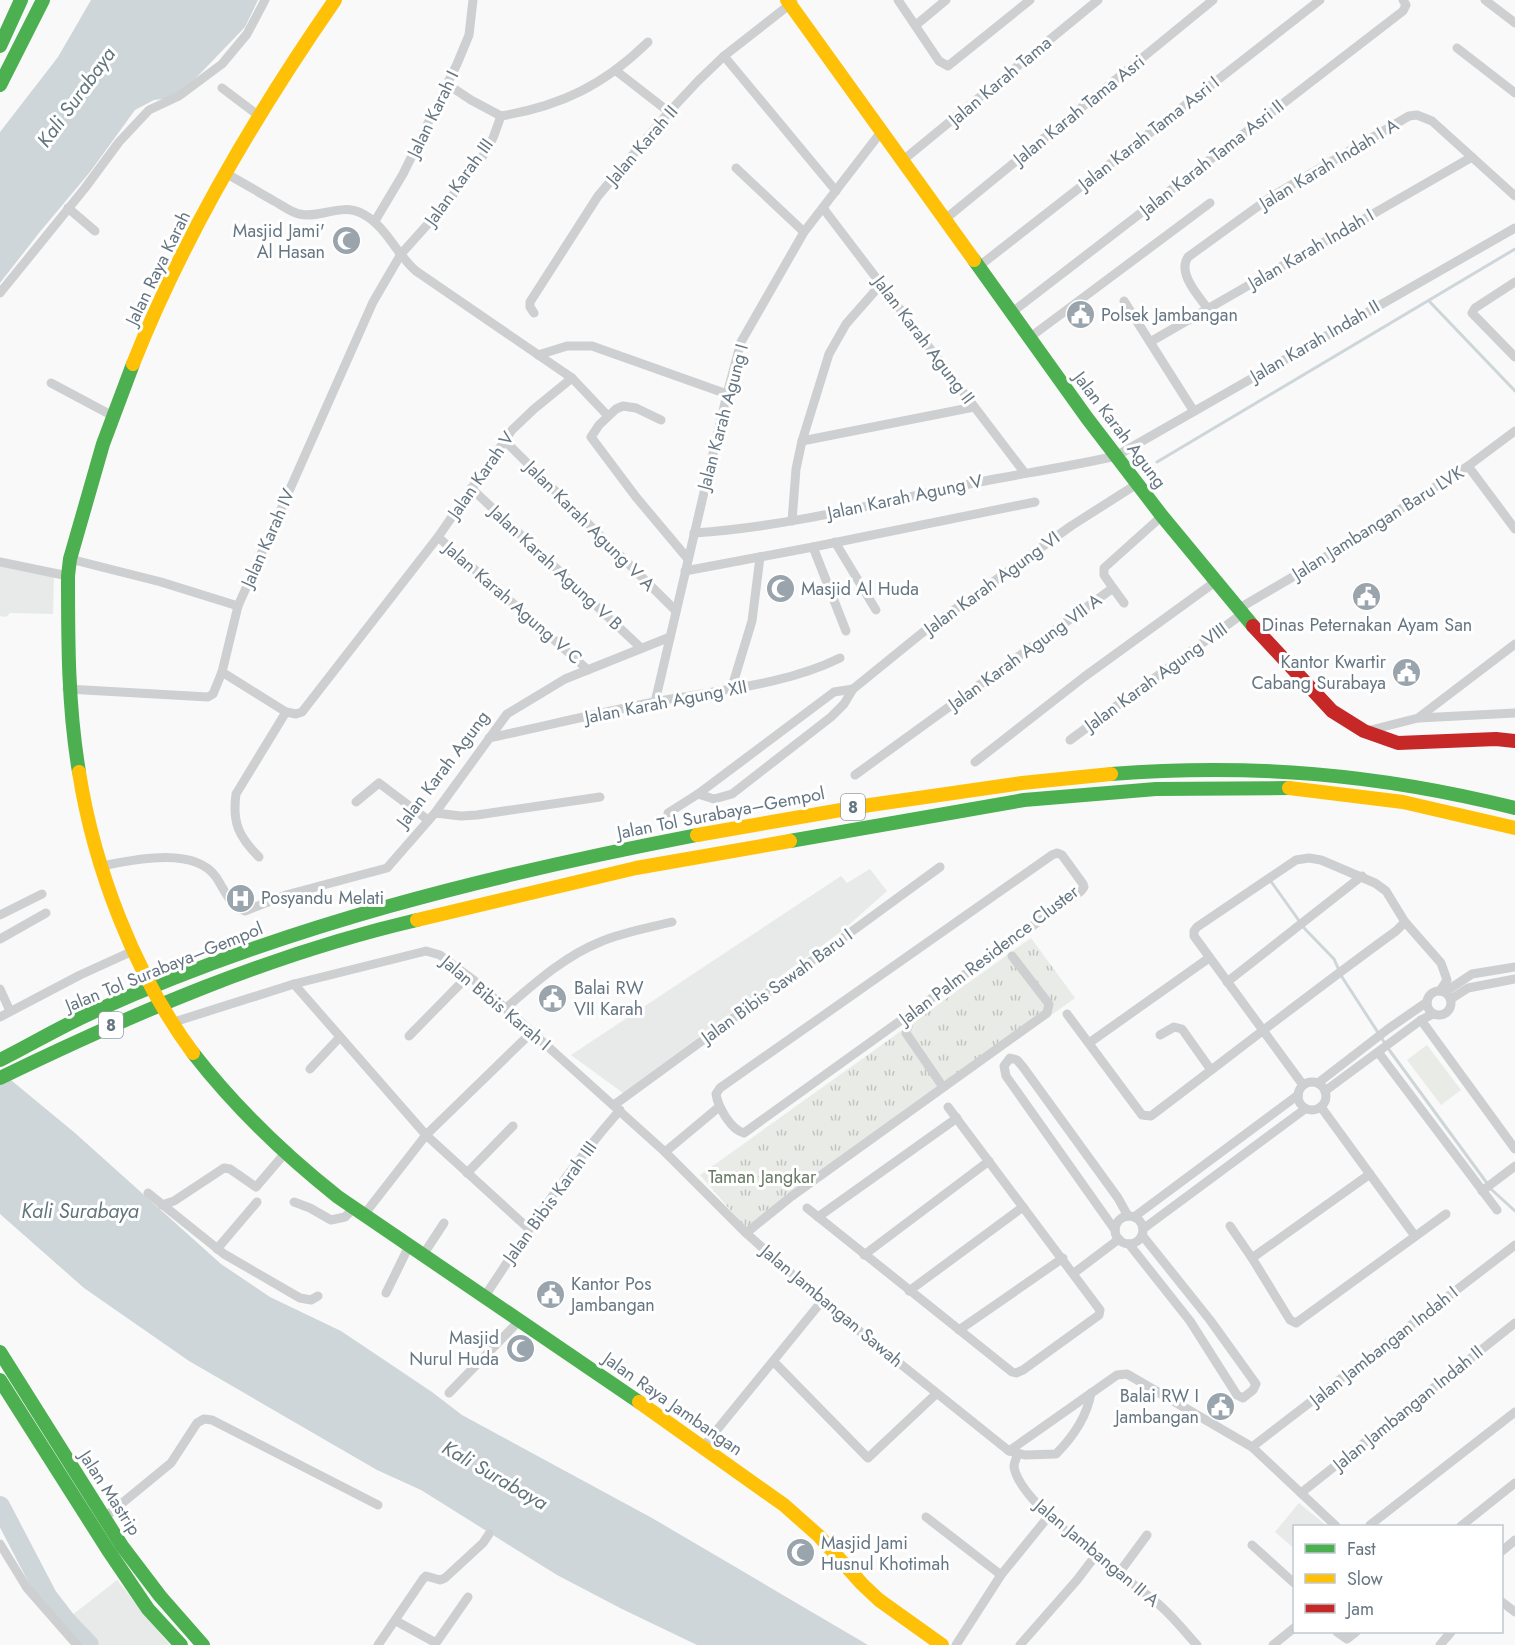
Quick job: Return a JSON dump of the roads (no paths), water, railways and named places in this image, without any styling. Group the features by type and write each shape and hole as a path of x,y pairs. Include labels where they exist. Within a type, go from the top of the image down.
{"main road":[{"path":"0,46 21,0"},
{"path":"0,85 43,0"},
{"name":"Jalan Raya Karah","path":"135,950 102,866 86,808 74,749 67,689 70,559 113,416 150,321 225,173 259,116 335,0"},
{"name":"Jalan Karah Agung","path":"791,2 944,220 1137,484 1240,612 1332,711 1364,731 1398,743 1496,739 1515,741"},
{"name":"Jalan Tol Surabaya–Gempol","path":"0,1060 89,1014 205,966 402,901 583,857 810,813 1095,775 1199,769 1310,772 1410,784 1484,799 1515,808"},
{"name":"Jalan Tol Surabaya–Gempol","path":"0,1078 100,1030 225,978 373,930 636,868 1024,801 1155,789 1292,788 1403,802 1515,828"},
{"name":"Jalan Raya Jambangan","path":"135,950 191,1050 221,1086 286,1152 358,1212 520,1320 800,1517 869,1592 898,1616 942,1645"},
{"name":"Jalan Mastrip","path":"0,1352 122,1546 154,1588 203,1645"},
{"name":"Jalan Mastrip","path":"0,1380 114,1560 148,1609 181,1645"}],"street":[{"path":"0,293 119,142 142,117 155,107 179,96 209,74 235,50 253,24 265,0"},
{"name":"Jalan Karah I","path":"375,221 403,174 468,40 472,0"},
{"path":"898,0 943,65 951,65 1030,0"},
{"path":"916,25 946,0"},
{"name":"Jalan Karah Tama","path":"902,161 1098,0"},
{"name":"Jalan Karah Tama Asri","path":"944,220 1213,0"},
{"name":"Jalan Karah Tama Asri I","path":"978,267 1320,0"},
{"name":"Jalan Karah Tama Asri II","path":"1011,313 1403,11 1406,6 1403,0"},
{"path":"1485,0 1515,23"},
{"name":"Jalan Karah II","path":"534,313 530,302 598,196 698,81 724,56 791,2"},
{"path":"447,84 501,116 531,110 567,99 615,70 648,42"},
{"path":"1457,48 1515,93"},
{"path":"724,56 836,191"},
{"path":"615,70 669,112"},
{"path":"222,88 259,116"},
{"name":"Jalan Karah Indah I A","path":"1208,309 1184,271 1184,263 1188,257 1271,197 1409,116 1417,115 1432,122 1515,196"},
{"name":"Jalan Karah III","path":"401,254 446,205 485,153 501,116"},
{"name":"Jalan Karah Agung I","path":"655,702 741,342 804,232 881,132"},
{"name":"Jalan Karah Indah I","path":"1150,342 1472,157"},
{"path":"736,168 804,232"},
{"path":"225,173 298,214 348,209 375,221 416,271 572,378 609,416"},
{"path":"1029,338 1210,203"},
{"path":"68,208 95,231"},
{"name":"Jalan Karah Agung II","path":"823,208 1024,472"},
{"name":"Jalan Karah Indah II","path":"1116,456 1515,228"},
{"name":"Jalan Karah IV","path":"67,689 208,697 214,692 222,672 238,606 374,302 401,254"},
{"path":"1515,282 1475,308 1472,313 1515,357"},
{"path":"792,521 796,469 802,441 829,354 846,324 882,283"},
{"path":"1124,302 1193,410"},
{"path":"537,355 567,346 592,346 727,394"},
{"name":"Jalan Karah V","path":"286,712 296,714 304,710 438,537 512,430 534,408 572,378"},
{"path":"51,383 113,416"},
{"path":"661,420 629,406 616,409 594,430 591,436 636,497 688,559"},
{"path":"802,441 974,407"},
{"name":"Jalan Jambangan Baru LVK","path":"1240,612 1468,466 1515,430"},
{"name":"Jalan Karah Agung V A","path":"504,440 676,611"},
{"name":"Jalan Karah Agung V","path":"694,533 739,530 792,521 1024,472 1116,456"},
{"path":"1468,466 1515,529"},
{"name":"Jalan Karah Agung VI","path":"853,689 922,633 1052,539 1137,484"},
{"name":"Jalan Karah Agung V B","path":"471,488 641,648"},
{"name":"Jalan Karah Agung V","path":"685,571 813,548 1035,502"},
{"name":"Jalan Karah Agung VII A","path":"855,775 1113,588 1104,575 1104,568 1162,516"},
{"name":"Jalan Karah Agung V C","path":"438,537 588,670"},
{"path":"835,542 876,610"},
{"path":"813,548 846,631"},
{"path":"732,690 752,621 760,556"},
{"path":"70,559 161,582 238,606"},
{"path":"0,562 68,576"},
{"path":"975,762 1084,677 1215,582"},
{"path":"1113,588 1124,603"},
{"name":"Jalan Karah Agung VIII","path":"1070,740 1240,612"},
{"name":"Jalan Karah Agung","path":"102,866 135,860 181,858 211,871 232,902 248,911 286,895 385,869 435,813 489,738 513,710 565,679 670,637"},
{"path":"1418,718 1515,644"},
{"name":"Jalan Karah Agung XII","path":"489,738 655,702 732,690 811,671 840,658"},
{"path":"222,672 286,712 236,794 234,809 237,825 244,842 259,857"},
{"path":"668,813 698,794 834,692 853,689"},
{"path":"698,794 714,799 732,794 839,710 853,689"},
{"path":"1364,731 1418,718 1515,713"},
{"path":"356,802 379,783 428,820"},
{"path":"435,813 477,815 600,797"},
{"name":"Jalan Palm Residence Cluster","path":"1058,853 1062,855 1083,884 1081,891 744,1133 739,1132 719,1107 716,1094 720,1088 1052,855 1058,853"},
{"path":"1303,1085 1194,936 1197,927 1296,860 1316,858 1362,876 1386,891 1405,922 1446,971 1445,994 1450,1009 1447,1013 1438,1016 1427,1007 1426,1002"},
{"name":"Jalan Bibis Sawah Baru I","path":"617,1108 940,867"},
{"path":"1227,982 1362,876"},
{"path":"0,915 42,894"},
{"path":"0,939 46,913"},
{"path":"506,1008 544,976 598,942 672,922"},
{"path":"1067,1014 1141,1114 1151,1116 1405,922"},
{"path":"0,1017 135,950"},
{"name":"Jalan Bibis Karah I","path":"174,1023 294,984 426,951 440,955 468,976 665,1152"},
{"path":"746,1233 792,1196 1048,1011 1049,1004 1012,956"},
{"path":"1089,1043 1209,958"},
{"path":"1445,994 1472,974 1515,967"},
{"path":"1472,974 1476,986"},
{"path":"409,1036 468,976"},
{"path":"1318,1083 1426,1002 1431,994 1445,994 1515,979"},
{"path":"294,984 426,1135 529,1229"},
{"path":"0,989 10,1011"},
{"path":"1325,1091 1421,1020 1433,1014"},
{"path":"1421,1020 1515,1149"},
{"path":"1160,1035 1174,1027 1182,1029 1211,1070"},
{"path":"294,1202 331,1220 358,1212 426,1135 532,1032"},
{"path":"906,1033 943,1088"},
{"path":"310,1069 340,1037"},
{"path":"1379,1051 1497,1210"},
{"path":"1010,1058 1017,1060 1023,1067 1131,1216 1142,1224 1142,1232 1256,1384 1253,1390 1243,1398 1237,1395 1190,1321 1129,1244 1117,1235 1006,1076 1004,1066 1010,1058"},
{"path":"1074,1273 1117,1235 1119,1220 1131,1216 1298,1095 1303,1085 1308,1082 1318,1083 1325,1091 1326,1097 1321,1107 1311,1110 1305,1109 1298,1100 1298,1095"},
{"path":"665,1152 719,1107"},
{"path":"807,1208 1012,1372 1023,1370 1099,1314 1099,1308 948,1107"},
{"path":"1321,1107 1415,1236"},
{"name":"Jalan Bibis Karah III","path":"484,1296 529,1229 617,1108"},
{"path":"1129,1244 1134,1243 1142,1232 1305,1109"},
{"path":"818,1217 957,1118"},
{"path":"467,1173 513,1126"},
{"path":"162,1205 174,1200 224,1168 230,1169 256,1187 286,1152"},
{"name":"Jalan Jambangan Sawah","path":"665,1152 746,1233 822,1301 936,1394 1013,1452"},
{"path":"864,1255 989,1161"},
{"path":"1484,1190 1515,1166"},
{"path":"1252,1258 1370,1174"},
{"path":"148,1193 217,1249 300,1298 311,1300 318,1296"},
{"path":"217,1249 257,1203"},
{"path":"909,1291 1023,1207"},
{"path":"1230,1226 1290,1320 1298,1323 1446,1214"},
{"path":"423,1255 444,1223"},
{"name":"Jalan Jambangan Indah I","path":"1252,1447 1515,1245"},
{"path":"386,1293 409,1246"},
{"path":"959,1330 1063,1258"},
{"path":"703,1448 822,1301"},
{"path":"449,1393 520,1320"},
{"name":"Jalan Jambangan Indah II","path":"1302,1493 1515,1323"},
{"path":"774,1362 868,1458 936,1394"},
{"path":"1013,1452 1117,1375 1130,1375 1252,1447 1334,1525"},
{"path":"1013,1452 1056,1454 1088,1410 1091,1393"},
{"path":"1370,1525 1515,1412"},
{"path":"104,1518 171,1463 198,1423 204,1419 212,1420 378,1505"},
{"name":"Jalan Jambangan II A","path":"1013,1452 1014,1469 1031,1497 1048,1517 1158,1603 1197,1645"},
{"path":"1463,1525 1515,1483"},
{"path":"926,1516 1001,1575"},
{"path":"956,1645 1001,1575 1048,1517"},
{"path":"378,1645 426,1576 440,1580 444,1578 483,1543 489,1534"},
{"path":"1119,1573 1147,1535"},
{"path":"1503,1550 1515,1540"},
{"path":"0,1544 27,1588 77,1645"},
{"path":"1252,1545 1293,1582"},
{"path":"1020,1645 1096,1555"},
{"path":"396,1621 436,1643 468,1596"},
{"path":"1503,1603 1515,1612"},
{"path":"1273,1645 1293,1629"},
{"path":"1338,1633 1347,1639 1355,1633"},
{"path":"1440,1645 1450,1633"},
{"path":"1283,1637 1290,1645"}],"water":[{"name":"Kali Surabaya","path":"91,0 258,0 245,27 194,80 171,98 154,100 135,110 90,172 0,283 0,132 58,57"},
{"name":"Kali Surabaya","path":"0,1071 75,1133 221,1264 270,1297 341,1331 462,1415 652,1518 868,1645 697,1645 557,1575 421,1490 377,1470 189,1361 84,1288 0,1214"}],"waterway":[{"path":"1157,462 1515,249"},
{"path":"1429,301 1515,391"},
{"path":"1270,880 1305,929 1334,959 1342,977 1390,1051 1492,1190 1515,1211"},
{"path":"0,1506 47,1596 89,1645"}],"place":[{"name":"Masjid Jami' Al Hasan","path":"346,241"},
{"name":"Polsek Jambangan","path":"1080,315"},
{"name":"Masjid Al Huda","path":"780,589"},
{"name":"Dinas Peternakan Ayam San","path":"1367,596"},
{"name":"Kantor Kwartir Cabang Surabaya","path":"1407,672"},
{"name":"Posyandu Melati","path":"240,898"},
{"name":"Balai RW VII Karah","path":"553,998"},
{"name":"Kantor Pos Jambangan","path":"550,1294"},
{"name":"Masjid Nurul Huda","path":"520,1348"},
{"name":"Balai RW I Jambangan","path":"1220,1406"},
{"name":"Masjid Jami Husnul Khotimah","path":"800,1553"}],"park label":[{"name":"Taman Jangkar","path":"762,1177"}]}
